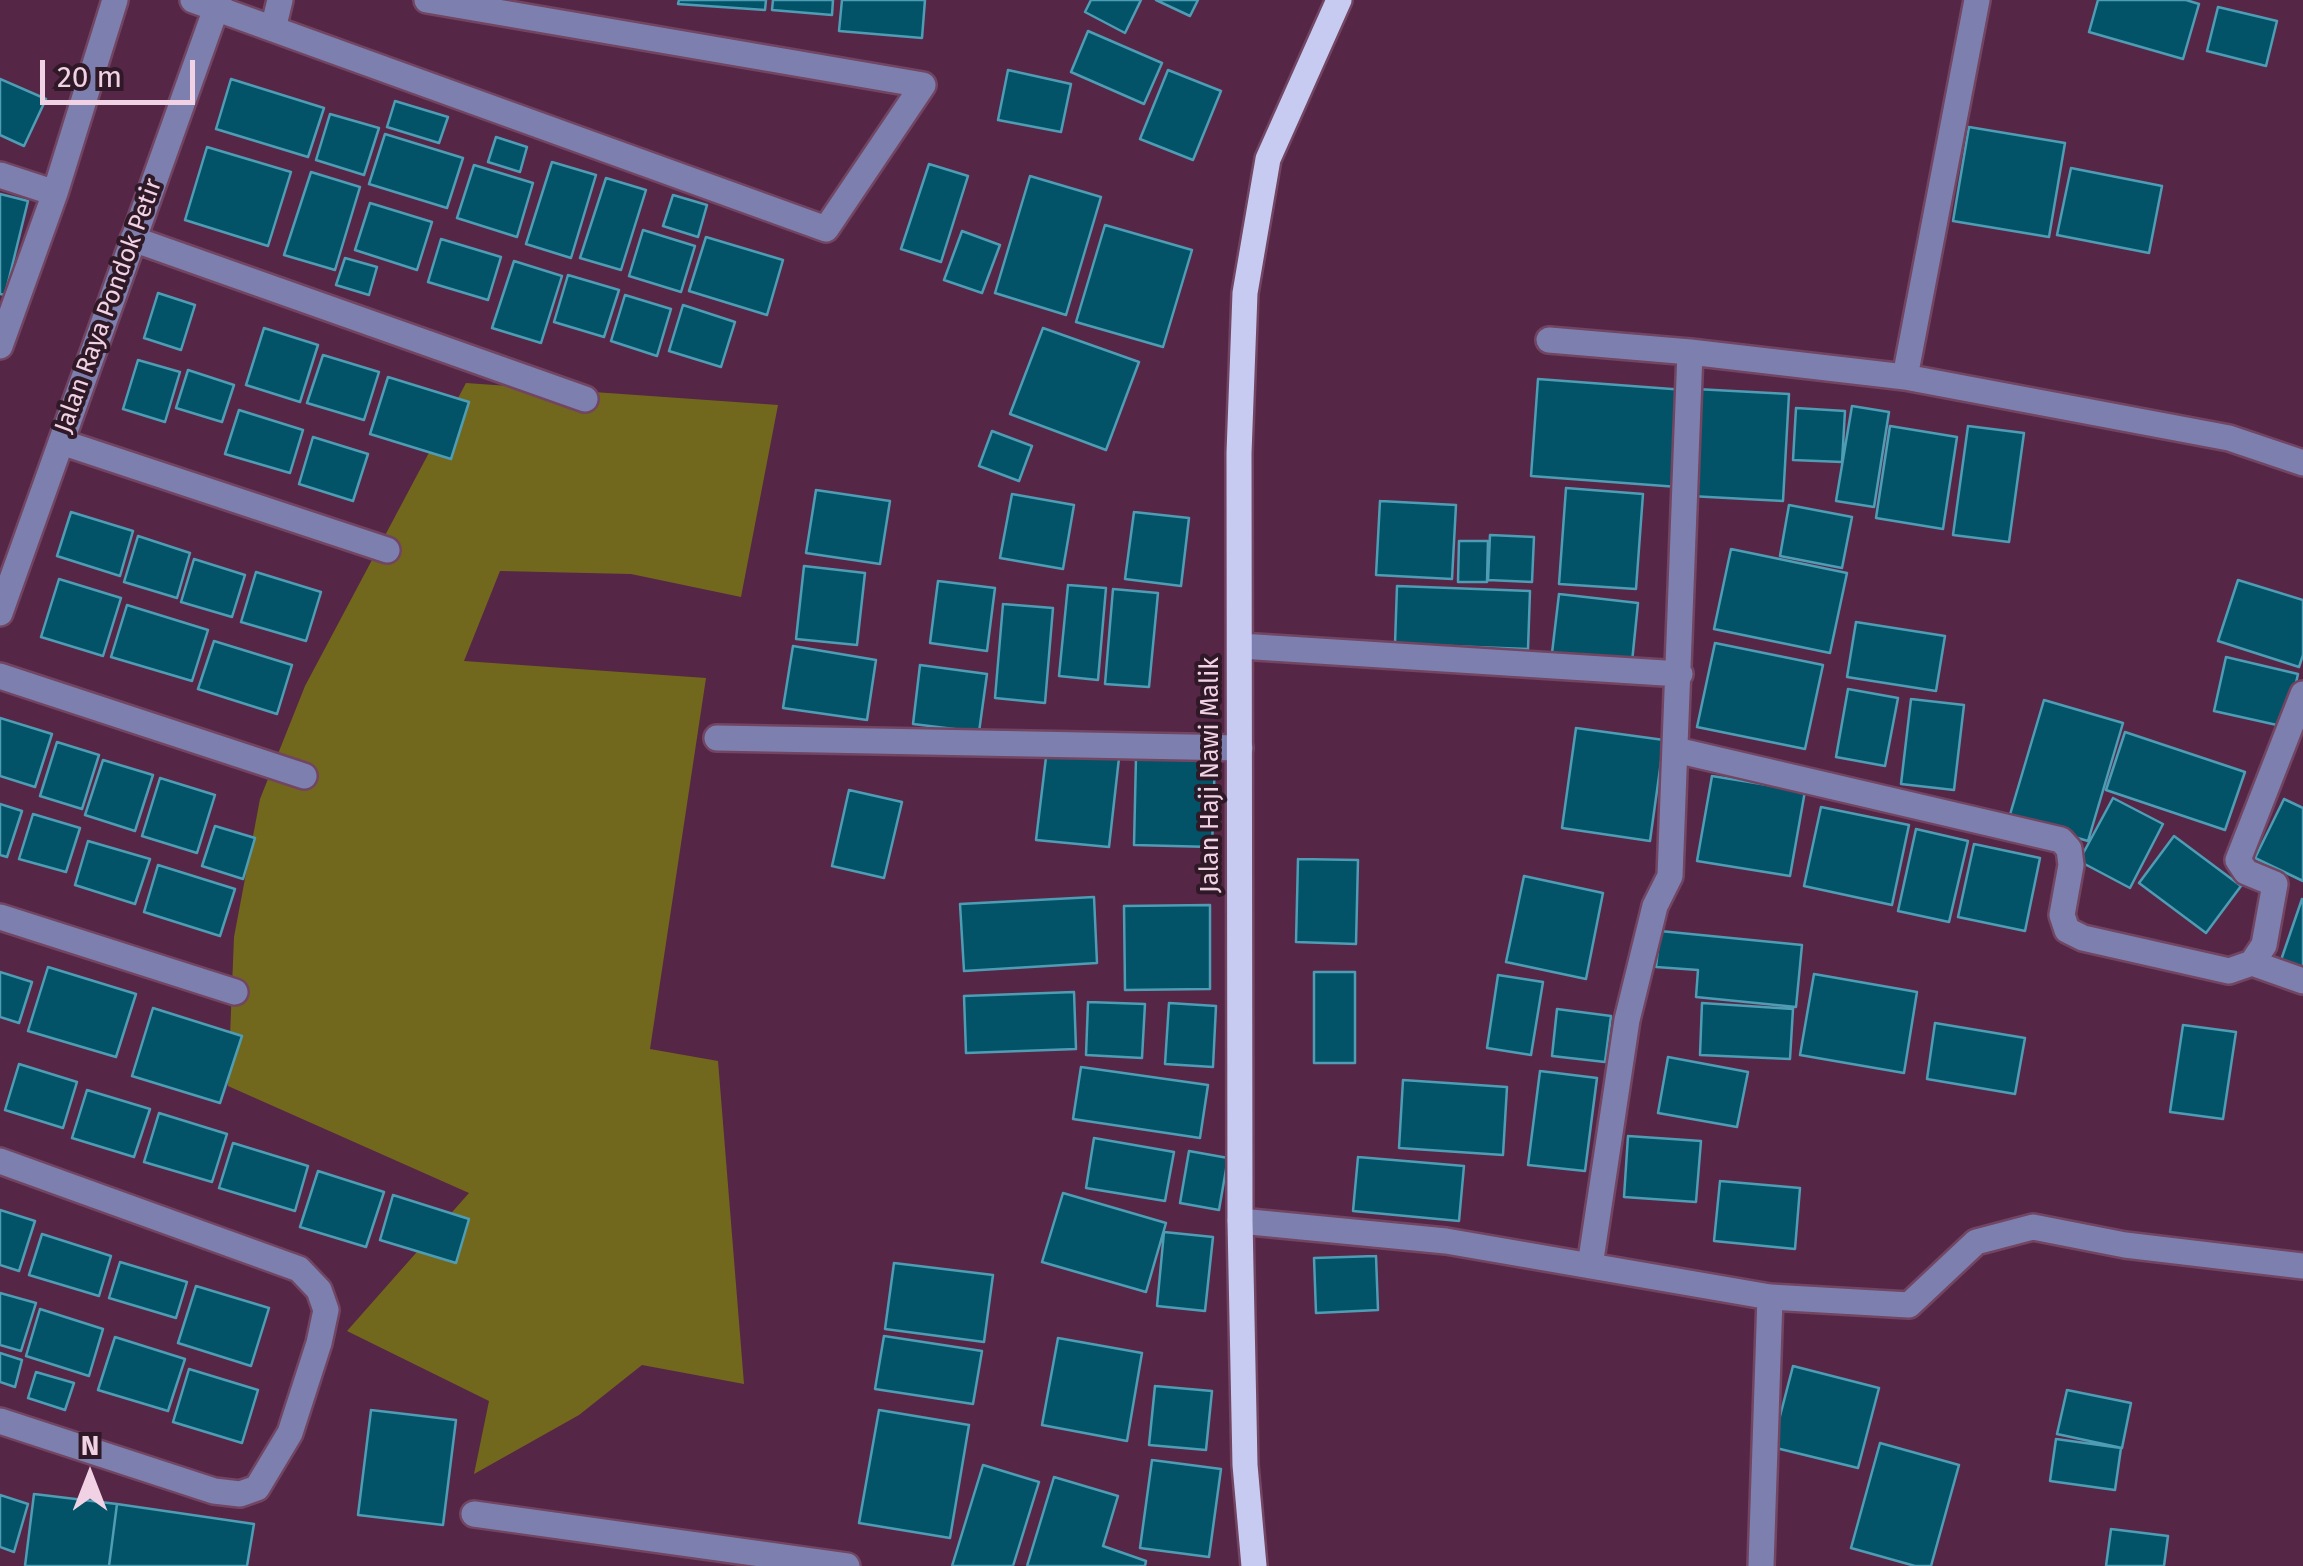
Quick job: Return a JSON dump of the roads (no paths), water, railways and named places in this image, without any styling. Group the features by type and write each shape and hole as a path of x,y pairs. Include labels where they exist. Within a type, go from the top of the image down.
{"main road":[{"name":"Jalan Haji Nawi Malik","path":"1254,1566 1245,1464 1240,1221 1238,453 1245,292 1268,159 1339,0"}],"street":[{"path":"0,346 55,193 115,0"},
{"path":"273,29 280,0"},
{"path":"208,3 826,229 923,86 427,0"},
{"path":"1905,377 1977,0"},
{"name":"Jalan Raya Pondok Petir","path":"0,613 133,239 208,3"},
{"path":"0,174 55,193"},
{"path":"133,239 585,399"},
{"path":"1549,340 1905,377 2228,438 2303,464"},
{"path":"1590,1266 1627,1020 1649,925 1670,876 1690,352"},
{"path":"61,442 386,550"},
{"path":"1240,646 1680,674"},
{"path":"0,676 304,776"},
{"path":"1676,750 2062,840 2069,849 2071,865 2062,915 2068,930 2083,938 2228,971 2252,962 2264,946 2276,884 2246,872 2238,860 2303,694"},
{"path":"717,738 1240,748"},
{"path":"0,917 235,992"},
{"path":"2252,962 2303,981"},
{"path":"0,1161 299,1268 319,1290 326,1310 290,1433 257,1488 240,1494 214,1491 0,1421"},
{"path":"1240,1221 1446,1241 1770,1297 1909,1305 1976,1242 2033,1227 2124,1245 2303,1266"},
{"path":"1762,1566 1770,1297"},
{"path":"474,1514 846,1566"}]}
